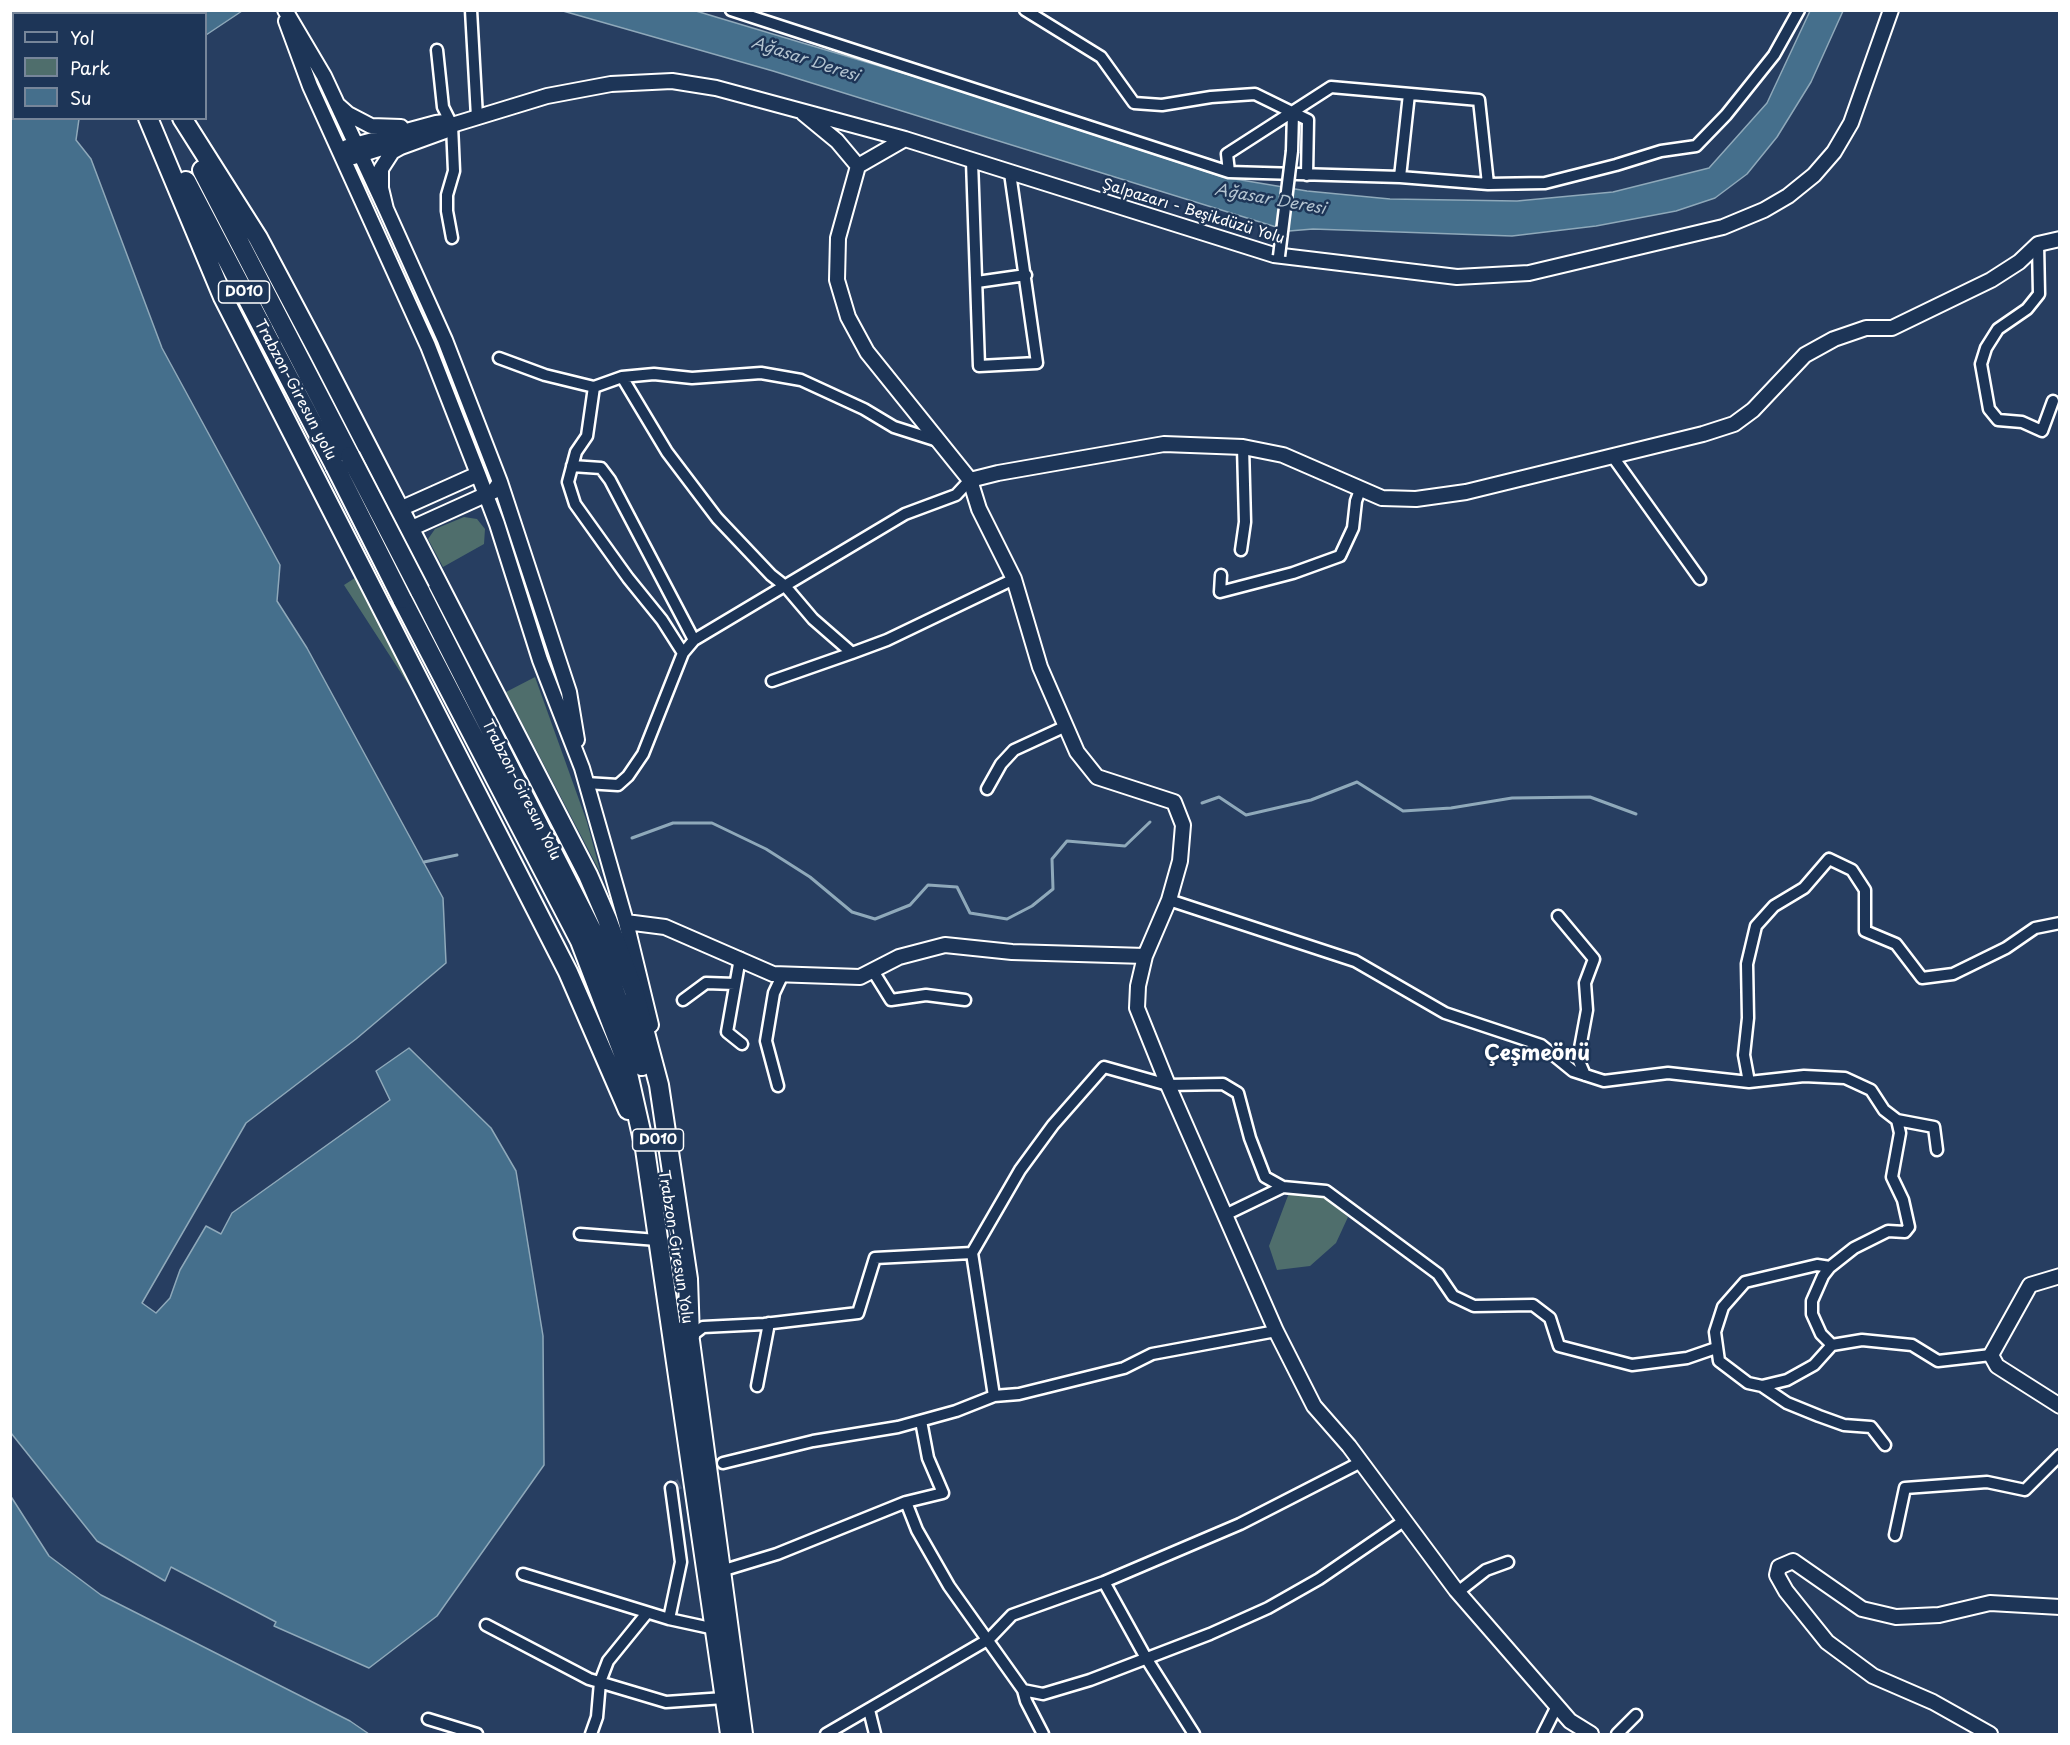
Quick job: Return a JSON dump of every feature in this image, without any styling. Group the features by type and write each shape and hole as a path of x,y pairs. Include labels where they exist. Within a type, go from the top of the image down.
{"highway":[{"path":"149,120 223,297 568,972 645,1149"},
{"name":"Trabzon-Giresun yolu","path":"154,120 342,461 402,599"},
{"name":"D010","path":"177,120 342,461"},
{"path":"183,120 258,238 588,875 607,919 634,991 659,1085 688,1279 690,1337"},
{"name":"Trabzon-Giresun Yolu","path":"342,461 420,591 594,934 639,1053 655,1125 690,1337 743,1734"},
{"name":"Trabzon-Giresun Yolu","path":"402,599 580,941 624,1056 645,1149 730,1734"}],"street":[{"path":"284,10 311,50 445,340 500,482 569,692 582,768 640,969 666,1090 682,1219 682,1241"},
{"path":"284,10 310,86 428,346 486,495 540,660 582,768"},
{"path":"471,10 477,117"},
{"path":"1025,10 1101,57 1134,103 1162,105 1211,97 1255,94 1308,120 1307,175"},
{"path":"733,11 1229,172 1400,177 1488,184 1545,183 1661,151 1696,146 1726,116 1774,55 1799,10"},
{"name":"Şalpazarı - Beşikdüzü Yolu","path":"452,125 547,96 611,84 672,81 716,88 905,139 1279,256 1457,277 1529,273 1723,227 1764,210 1814,175 1834,152 1851,123 1891,10"},
{"path":"436,50 443,107 452,125 454,171 447,195 447,211 452,238"},
{"path":"1229,172 1227,154 1331,87 1479,100 1488,184"},
{"path":"1400,177 1409,94"},
{"path":"336,102 357,120 383,128 432,129"},
{"path":"799,109 837,141 858,166"},
{"path":"1279,256 1292,151 1293,113"},
{"path":"386,209 380,176 385,160 401,147 445,122 452,125"},
{"path":"341,154 432,129"},
{"path":"905,139 858,166 838,238 837,280 848,317 867,352 970,480 979,509 1014,579 1040,667 1077,752 1097,777 1174,802 1183,825 1180,861 1169,900 1145,956 1137,986 1137,1008 1168,1085 1276,1331 1314,1406 1361,1462 1458,1592 1570,1720 1590,1734"},
{"path":"972,160 978,366 1037,363 1010,173"},
{"path":"586,783 618,785 628,776 643,754 683,653 694,640 905,514 956,495 970,480 1164,444 1243,447 1283,455 1382,498 1416,499 1466,492 1613,457 1661,442 1703,434 1734,423 1753,410 1805,355 1834,339 1866,328 1892,327 1965,294 2019,262 2038,244 2060,239"},
{"path":"2038,244 2039,294 2027,309 1998,329 1986,348 1981,364 1989,409 1998,420 2022,422 2042,430 2053,401"},
{"path":"977,282 1026,274"},
{"path":"499,358 545,375 594,387 622,377 654,374 692,378 761,374 801,380 864,409 894,427 938,441"},
{"path":"622,377 650,426 694,489 813,619 852,653"},
{"path":"594,387 587,436 576,452 568,482 576,504 628,578 662,620 683,653"},
{"path":"1241,550 1245,522 1243,447"},
{"path":"1613,457 1700,579"},
{"path":"572,466 601,468 610,480 694,640"},
{"path":"346,536 477,474"},
{"path":"356,556 494,491 500,482"},
{"path":"1221,575 1220,592 1293,573 1340,556 1353,528 1360,490"},
{"path":"772,681 887,640 1014,579"},
{"path":"987,789 1001,764 1014,750 1066,726"},
{"path":"1749,1082 1744,1055 1748,1018 1747,964 1756,926 1774,906 1804,888 1829,859 1852,870 1865,890 1864,931 1896,944 1922,978 1953,974 2006,948 2035,928 2060,923"},
{"path":"1169,900 1355,961 1445,1013 1540,1045 1573,1071 1604,1081 1668,1073 1749,1082 1804,1076 1845,1078 1871,1090 1884,1110 1897,1120 1934,1126 1937,1150"},
{"path":"1558,916 1594,959 1585,983 1587,1010 1578,1059 1584,1075"},
{"path":"626,922 665,927 773,974 860,977 899,957 945,945 1012,952 1145,956"},
{"path":"740,958 728,1032 742,1044"},
{"path":"873,971 891,1000 926,995 965,1000"},
{"path":"778,1086 766,1041 774,993 783,974"},
{"path":"683,1000 706,983 735,984"},
{"path":"994,1396 972,1253 1020,1170 1053,1125 1104,1067 1168,1085 1223,1084 1238,1093 1250,1138 1265,1177 1283,1187 1326,1191 1438,1274 1453,1296 1474,1306 1533,1305 1550,1318 1559,1346 1632,1365 1687,1358 1716,1348"},
{"path":"1832,1345 1821,1334 1812,1314 1812,1301 1830,1267 1854,1248 1888,1231 1905,1232 1909,1227 1903,1200 1892,1177 1900,1133 1897,1120"},
{"path":"1225,1215 1283,1187"},
{"path":"580,1234 657,1240"},
{"path":"690,1337 704,1327 769,1323 858,1313 875,1258 972,1253"},
{"path":"1830,1267 1817,1265 1745,1282 1723,1307 1715,1332 1719,1361 1748,1383 1762,1386 1787,1403 1844,1425 1871,1428 1885,1445"},
{"path":"1991,1355 2030,1285 2060,1276"},
{"path":"757,1386 769,1323"},
{"path":"723,1463 813,1441 921,1421 994,1396 1019,1394 1124,1368 1152,1354 1276,1331"},
{"path":"1762,1386 1787,1380 1814,1365 1832,1345 1862,1340 1912,1345 1938,1361 1991,1355"},
{"path":"1991,1355 1997,1366 2060,1406"},
{"path":"721,1571 777,1554 906,1502 943,1493 928,1458 921,1421"},
{"path":"1895,1535 1905,1488 1987,1482 2025,1490 2060,1455"},
{"path":"826,1734 988,1639 1012,1616 1104,1582 1240,1524 1361,1462"},
{"path":"669,1619 681,1562 671,1488"},
{"path":"906,1502 917,1530 949,1586 1023,1690 1026,1701 1043,1734"},
{"path":"1023,1690 1044,1694 1090,1680 1268,1608 1319,1579 1405,1520"},
{"path":"1990,1734 1934,1702 1873,1676 1827,1642 1786,1591 1777,1575 1779,1567 1793,1561 1862,1609 1896,1617 1939,1615 1990,1603 2060,1607"},
{"path":"1458,1592 1486,1570 1508,1562"},
{"path":"523,1574 646,1613 714,1629"},
{"path":"1104,1582 1146,1658 1194,1734"},
{"path":"591,1734 597,1717 600,1682 608,1661 646,1613"},
{"path":"486,1625 600,1682 666,1702 724,1698"},
{"path":"1543,1734 1557,1706"},
{"path":"868,1710 874,1734"},
{"path":"1617,1734 1636,1715"},
{"path":"428,1719 477,1734"}],"green space":[{"path":"464,517 477,519 485,529 484,544 443,567 428,539 435,529"},
{"path":"358,576 425,710 344,585"},
{"path":"535,677 587,822 601,874 506,692"},
{"path":"1289,1193 1324,1197 1348,1217 1336,1243 1310,1266 1277,1270 1269,1246"}],"water":[{"path":"11,11 242,11 207,34 207,12 12,12 12,120 79,120 76,140 91,159 162,348 280,565 277,601 307,648 443,898 446,963 356,1039 246,1123 142,1303 156,1313 170,1298 180,1270 206,1226 221,1234 232,1213 390,1100 376,1071 409,1048 491,1128 516,1171 543,1336 544,1465 437,1616 369,1668 274,1626 276,1622 171,1567 165,1581 97,1541 11,1433"},
{"name":"Ağasar Deresi","path":"563,11 696,11 926,80 1223,177 1307,191 1390,199 1517,201 1613,192 1709,168 1767,103 1810,11 1843,11 1811,82 1777,137 1747,174 1715,198 1676,211 1596,226 1512,236 1313,229 1289,231 773,71"},
{"path":"10,1495 49,1556 101,1595 350,1721 369,1734 11,1734"}],"waterway":[{"path":"1202,803 1219,797 1246,815 1311,800 1357,782 1403,811 1451,808 1512,798 1590,797 1636,814"},
{"path":"632,838 673,823 712,823 766,849 810,877 852,912 875,919 910,905 928,885 957,887 970,913 1007,919 1032,906 1053,889 1052,859 1067,841 1125,846 1150,822"},
{"path":"424,862 457,855"}],"tunnel":[{"path":"671,1488 723,1463"}],"district":[{"name":"Çeşmeönü","path":"1537,1054"}]}
